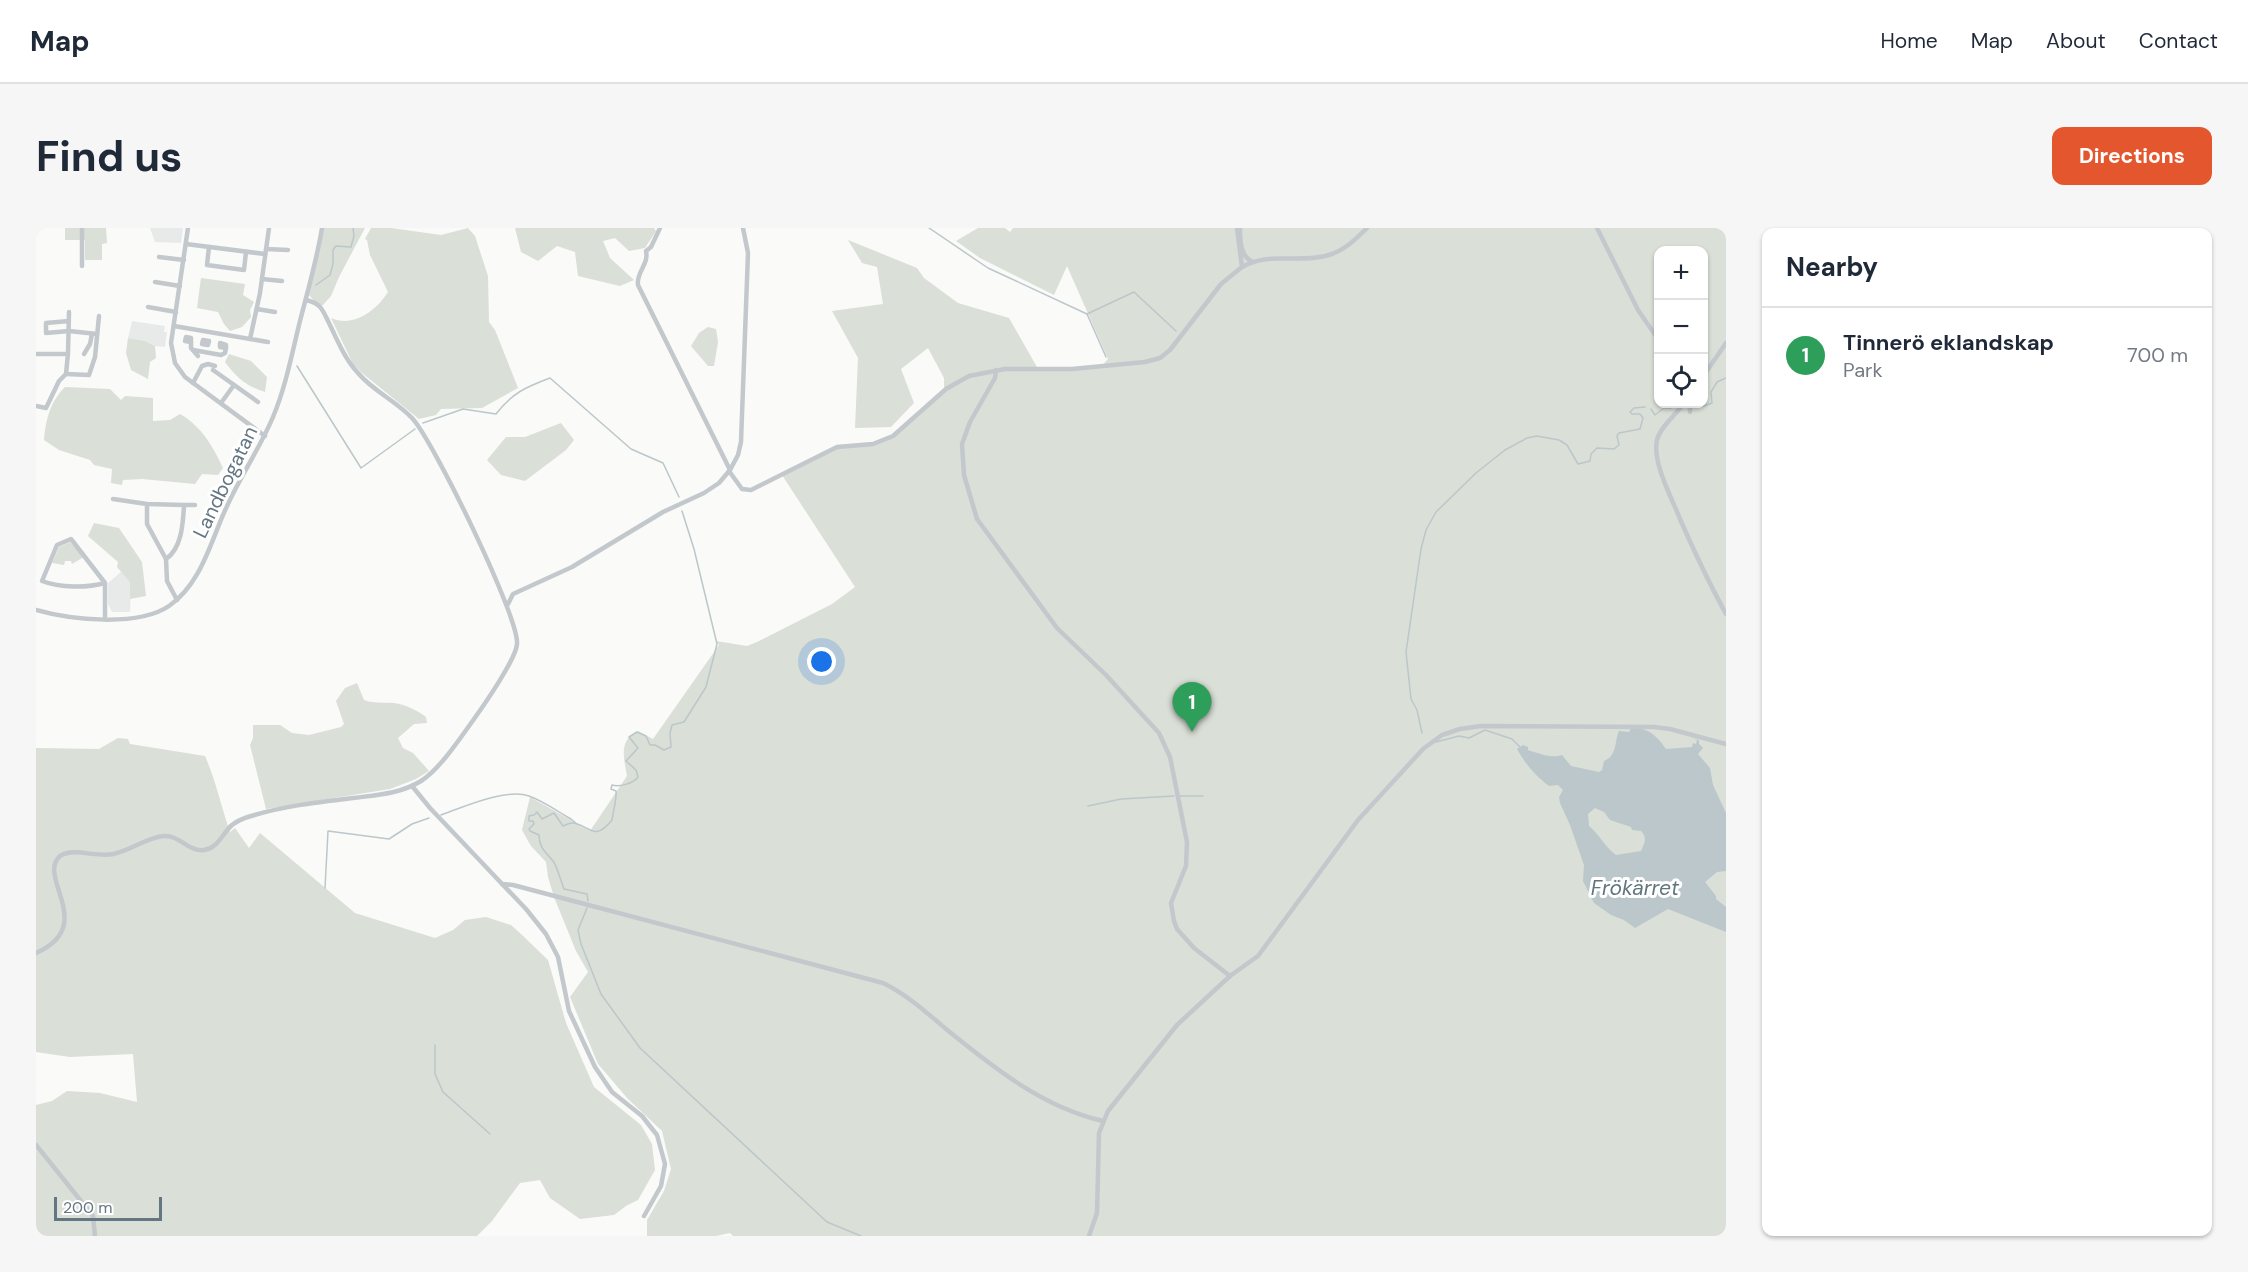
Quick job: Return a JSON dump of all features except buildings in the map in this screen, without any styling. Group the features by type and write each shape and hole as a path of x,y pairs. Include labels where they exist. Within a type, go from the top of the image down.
{"street":[{"path":"82,228 82,266"},
{"path":"188,228 171,343 173,358 181,372 193,383 265,436"},
{"path":"250,339 257,309 269,228"},
{"name":"Landbogatan","path":"36,610 56,614 129,620 150,615 177,600 187,590 200,569 229,502 265,436 283,390 322,228"},
{"path":"660,228 646,251 648,259 637,278 638,285 730,471 742,489 751,490 837,447 880,442 899,433 953,383 978,373 996,370 1072,369 1155,360 1170,350 1221,284 1242,267 1252,262 1272,258 1316,257 1331,254 1351,243 1367,228"},
{"path":"508,604 513,594 572,567 663,512 704,493 719,483 730,471 738,455 741,442 748,258 743,228"},
{"path":"1238,228 1244,254 1247,260 1252,262"},
{"path":"1238,228 1242,267"},
{"path":"1597,228 1638,310 1654,332"},
{"path":"186,244 246,252 288,250"},
{"path":"209,247 207,265 244,270 246,252"},
{"path":"159,257 184,261"},
{"path":"262,279 282,281"},
{"path":"155,282 180,286"},
{"path":"36,953 53,944 61,933 63,916 51,873 54,861 61,855 74,852 99,856 114,854 165,836 177,838 190,848 203,850 214,847 233,824 249,816 389,793 412,786 432,772 463,734 514,655 518,638 508,604 468,518 423,433 412,418 363,379 350,364 320,307 306,300"},
{"path":"148,307 176,312"},
{"path":"257,309 275,312"},
{"path":"36,406 46,408 59,381 66,374 69,312"},
{"path":"84,354 94,334 99,316"},
{"path":"69,321 46,323 46,333 69,331 94,334"},
{"path":"174,326 268,342"},
{"path":"66,374 89,375 94,357 94,334"},
{"path":"190,342 191,348 198,356"},
{"path":"1708,369 1726,344"},
{"path":"207,352 208,345"},
{"path":"193,350 223,354 226,348"},
{"path":"36,354 65,354"},
{"path":"193,383 202,366 208,364 258,402"},
{"path":"996,370 995,378 965,433 962,444 964,475 977,519 1057,628 1106,675 1159,733 1170,757 1188,842 1186,866 1171,903 1174,921 1177,929 1194,948 1230,976"},
{"path":"221,403 234,384"},
{"path":"1682,408 1659,435 1656,446 1658,457 1665,485 1694,554 1725,613"},
{"path":"113,498 147,504 195,505"},
{"path":"147,504 147,524 166,559 167,581 177,600"},
{"path":"166,559 174,552 180,534 184,505"},
{"path":"105,583 91,587 49,584 39,580 57,545 71,538 105,583 105,619"},
{"path":"1089,1236 1097,1213 1099,1133 1108,1111 1167,1036 1230,976 1258,956 1359,820 1423,749 1442,735 1467,728 1490,726 1654,727 1671,729 1726,744"},
{"path":"412,786 536,921 552,943 558,957 569,1011 600,1076 612,1092 642,1116 657,1135 665,1164 661,1186 644,1216"},
{"path":"501,884 513,885 883,983 905,995 1017,1084 1088,1118 1103,1121"},
{"path":"36,1144 93,1216 95,1236"}],"shaded area":[{"path":"65,228 106,228 107,243 102,244 102,260 85,260 85,240 65,240"},
{"path":"150,228 183,228 181,243 155,242"},
{"path":"323,228 365,228 331,296 322,306 309,295"},
{"path":"371,228 391,228 441,235 468,228 475,236 488,276 489,322 495,330 518,388 482,408 441,409 436,415 419,419 353,364 331,318 348,321 363,316 388,292 365,239"},
{"path":"515,228 654,228 656,231 645,248 629,251 615,238 603,241 610,258 634,280 620,286 578,276 575,252 557,246 538,261 521,252"},
{"path":"978,228 1005,228 1010,232 1013,228 1726,228 1726,1236 733,1236 730,1233 716,1236 647,1236 647,1220 664,1191 671,1169 662,1131 628,1099 598,1064 570,997 588,972 576,951 554,897 546,862 531,846 522,830 530,797 590,831 627,776 624,750 627,739 638,731 653,739 719,645 716,641 747,646 832,604 855,587 782,475 834,449 868,444 892,437 944,391 944,378 928,348 901,369 914,403 891,427 855,428 858,358 832,311 883,304 877,267 862,263 848,240 917,268 924,278 958,303 1009,318 1037,367 1101,367 1108,359 1067,266 1054,295 980,258 956,241"},
{"path":"201,278 245,284 243,295 254,302 250,310 251,317 242,327 230,331 218,312 197,308"},
{"path":"132,321 165,326 164,332 167,332 165,347 128,338"},
{"path":"708,327 716,329 718,342 714,366 708,366 691,346 699,333"},
{"path":"128,338 145,341 155,346 156,358 150,362 148,379 131,370 126,353"},
{"path":"229,354 251,361 267,377 265,392 242,381 234,373 225,362"},
{"path":"65,387 110,389 121,400 125,396 153,398 153,421 170,420 180,414 206,437 223,468 218,475 202,474 195,484 142,479 123,480 122,485 111,483 112,469 94,465 90,460 59,450 44,440 50,411"},
{"path":"561,423 574,440 566,450 525,481 501,475 487,460 506,437 525,437"},
{"path":"94,523 119,528 142,562 146,596 130,599 130,582 117,567 118,562 88,536"},
{"path":"70,542 84,557 72,564 71,561 65,561 64,565 52,563 59,547"},
{"path":"122,571 131,582 130,612 112,612 108,604 108,583"},
{"path":"357,683 364,700 402,705 426,717 427,723 414,724 398,738 403,748 413,753 429,771 416,779 390,789 266,809 250,745 253,738 253,725 280,725 292,733 309,735 341,727 344,724 336,701 345,688"},
{"path":"118,738 128,739 130,744 205,756 230,832 235,828 249,848 260,833 355,913 435,938 453,930 465,920 486,917 511,925 548,960 566,1023 594,1087 641,1125 652,1144 655,1170 638,1200 614,1215 580,1219 550,1198 540,1180 520,1183 492,1221 477,1236 36,1236 36,1105 52,1101 67,1091 100,1093 137,1102 133,1054 70,1057 36,1052 36,748 99,749"}],"water":[{"name":"Frökärret","path":"1631,728 1647,731 1655,736 1666,749 1692,747 1697,740 1692,738 1699,740 1703,748 1698,754 1710,768 1713,785 1726,813 1726,871 1717,872 1705,882 1716,899 1726,907 1726,932 1668,909 1635,928 1594,903 1583,881 1584,865 1560,803 1559,797 1563,790 1558,785 1549,786 1539,778 1517,749 1523,745 1528,747 1528,750 1545,755 1562,755 1571,766 1599,772 1602,770 1604,761 1614,752 1619,731 1629,732","holes":["1595,808 1604,812 1610,820 1631,827 1632,830 1641,831 1645,839 1641,851 1616,855 1609,848 1589,826 1588,814"]}],"waterway":[{"path":"316,285 330,275 333,250 336,246 351,247 354,236 353,228"},
{"path":"929,228 988,268 1087,314 1134,292 1176,331"},
{"path":"1087,314 1106,357"},
{"path":"297,366 361,468 415,429"},
{"path":"423,423 463,409 496,414 520,392 550,378 631,449 663,463 679,497"},
{"path":"1708,404 1712,403 1711,392 1717,382 1726,378"},
{"path":"1422,733 1417,710 1411,699 1406,652 1421,549 1426,530 1436,512 1476,473 1505,450 1527,438 1537,436 1559,440 1567,445 1578,464 1590,461 1591,454 1597,448 1614,449 1619,445 1617,436 1619,433 1640,429 1643,418 1640,414 1630,412 1634,408 1645,407"},
{"path":"1651,409 1655,415 1664,408"},
{"path":"588,901 587,894 564,889 554,863 542,847 539,835 529,829 534,824 533,821 529,821 529,816 537,812 542,819 554,813 563,826 571,823 600,831 612,820 616,791 611,789 612,785 626,784 638,777 636,770 626,761 638,748 629,737 637,732 646,736 650,745 664,750 671,747 672,725 684,722 706,687 717,644 694,549 682,511"},
{"path":"1436,742 1459,736 1469,738 1485,730 1512,739 1520,747"},
{"path":"441,815 485,799 520,794 540,801 577,824"},
{"path":"1088,806 1121,799 1174,796"},
{"path":"1180,796 1203,796"},
{"path":"325,888 328,831 389,839 412,824 429,818"},
{"path":"587,908 578,930 581,944 601,994 640,1048 827,1222 861,1236"},
{"path":"435,1045 435,1074 443,1092 490,1134"}],"place":[{"name":"Tinnerö eklandskap","path":"1192,732"}]}
